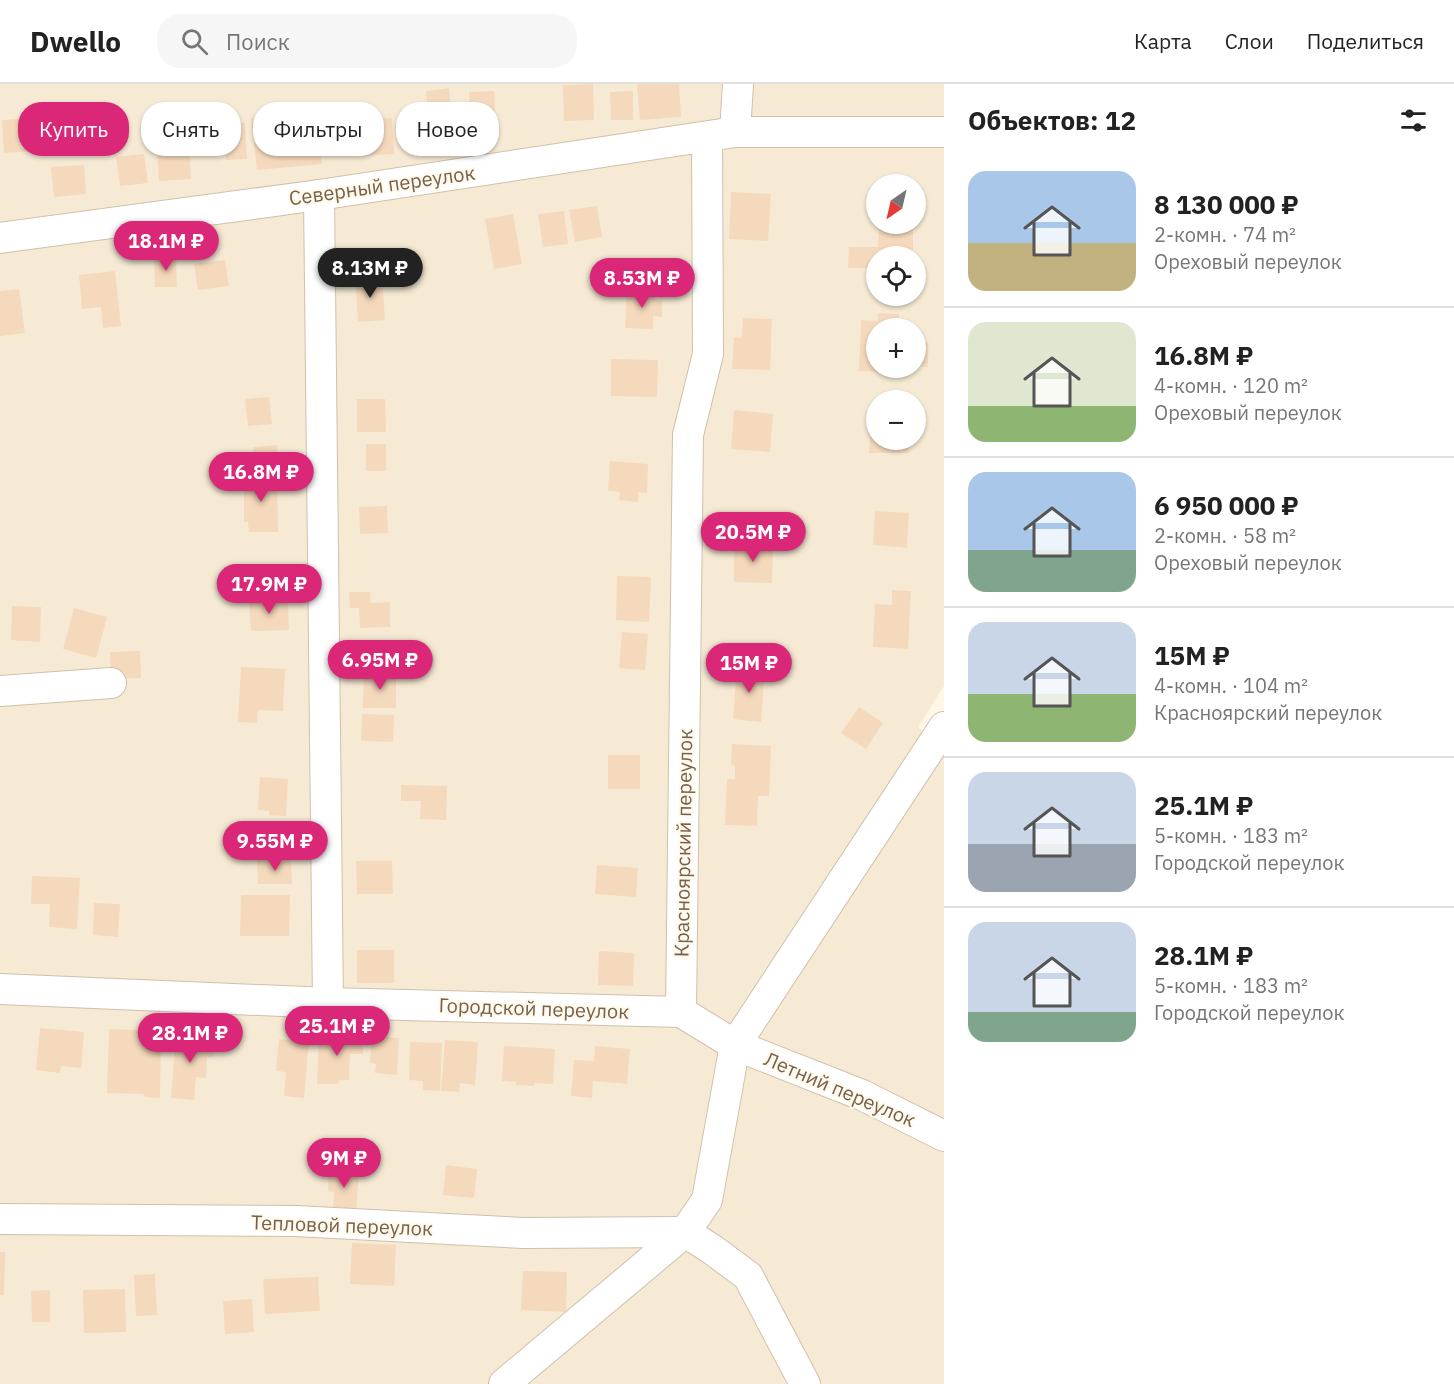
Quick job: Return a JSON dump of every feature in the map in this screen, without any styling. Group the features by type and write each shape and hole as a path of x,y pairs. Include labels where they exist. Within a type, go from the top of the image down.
{"street":[{"name":"Красноярский переулок","path":"681,1012 688,435 708,354 721,134 738,84"},
{"name":"Северный переулок","path":"0,238 319,195 721,134 944,132"},
{"path":"319,195 328,1003"},
{"path":"0,691 111,683"},
{"path":"504,1384 685,1232 707,1200 735,1044 944,727"},
{"name":"Городской переулок","path":"0,989 328,1003 681,1012 735,1044"},
{"name":"Летний переулок","path":"735,1044 862,1095 944,1136"},
{"name":"Тепловой переулок","path":"0,1219 296,1221 523,1233 685,1232"},
{"path":"685,1232 714,1250 748,1276 805,1384"}],"shaded area":[{"path":"0,84 944,84 944,686 918,727 944,744 944,1384 0,1384"}],"building":[{"path":"593,84 594,120 564,121 563,85"},
{"path":"637,84 679,84 681,117 640,120"},
{"path":"449,88 450,102 427,102 426,91"},
{"path":"494,91 495,102 469,102 469,92"},
{"path":"633,91 633,120 611,120 610,92"},
{"path":"392,118 394,154 384,155 384,119"},
{"path":"18,119 18,152 4,153 2,120"},
{"path":"241,123 245,123 247,159 226,160 226,156 241,156"},
{"path":"144,156 148,183 120,186 116,157"},
{"path":"157,156 190,156 191,179 159,181"},
{"path":"255,156 321,156 322,164 257,170"},
{"path":"84,165 86,194 54,197 51,167"},
{"path":"731,192 771,194 768,241 729,239"},
{"path":"597,206 602,237 575,242 569,210"},
{"path":"564,211 568,244 543,247 538,214"},
{"path":"513,214 522,264 494,269 485,219"},
{"path":"879,234 913,234 913,246 878,246"},
{"path":"849,247 866,247 866,268 848,268"},
{"path":"154,258 176,258 177,287 155,287"},
{"path":"225,260 229,286 198,290 194,264"},
{"path":"115,271 121,326 103,328 101,307 82,309 79,275"},
{"path":"382,276 385,320 358,322 355,278"},
{"path":"19,289 25,333 0,336 0,291"},
{"path":"627,290 655,291 655,300 662,301 662,317 653,316 653,329 625,328"},
{"path":"878,313 899,314 899,318 878,318"},
{"path":"743,318 772,319 770,370 732,369 734,337 742,338"},
{"path":"861,320 866,320 866,371 859,371"},
{"path":"926,342 928,342 928,367 926,367"},
{"path":"611,359 658,360 657,397 611,396"},
{"path":"269,397 272,424 248,426 245,399"},
{"path":"357,399 385,399 386,432 357,432"},
{"path":"734,410 773,414 770,452 731,449"},
{"path":"366,444 386,444 386,471 366,471"},
{"path":"277,445 278,473 255,474 253,447"},
{"path":"869,450 909,450 909,453 869,453"},
{"path":"610,461 648,464 647,493 638,492 638,502 619,500 620,492 608,491"},
{"path":"244,475 277,475 278,532 249,532 248,522 244,522"},
{"path":"387,506 388,533 360,534 359,507"},
{"path":"875,511 909,513 907,548 873,545"},
{"path":"734,544 773,545 772,583 734,582"},
{"path":"617,576 651,577 649,622 616,620"},
{"path":"892,590 911,591 908,649 873,647 875,604 892,605"},
{"path":"349,592 370,592 371,603 390,602 390,627 360,628 359,608 350,608"},
{"path":"288,599 289,630 251,631 249,600"},
{"path":"12,606 41,607 40,642 11,640"},
{"path":"74,608 107,617 96,658 63,649"},
{"path":"622,632 648,634 645,670 619,668"},
{"path":"140,651 141,678 111,679 110,652"},
{"path":"241,667 285,669 283,711 258,710 257,723 238,722"},
{"path":"737,667 765,669 761,722 733,719"},
{"path":"364,674 396,675 396,708 363,708"},
{"path":"859,707 883,723 866,749 841,733"},
{"path":"362,714 394,715 393,742 361,741"},
{"path":"732,744 771,746 769,796 758,796 757,826 725,825 727,779 735,779 735,766 731,764"},
{"path":"608,755 640,755 640,789 608,789"},
{"path":"260,777 288,779 286,816 269,815 269,811 258,810"},
{"path":"401,785 447,786 446,820 420,819 421,801 401,801"},
{"path":"291,859 292,884 258,884 257,860"},
{"path":"356,861 392,861 393,894 357,894"},
{"path":"597,865 638,868 636,897 595,894"},
{"path":"32,876 80,878 77,929 49,927 50,904 31,904"},
{"path":"241,895 290,895 289,936 240,936"},
{"path":"94,903 120,904 118,937 93,935"},
{"path":"357,950 394,950 394,983 357,983"},
{"path":"599,951 634,953 633,986 598,985"},
{"path":"40,1028 84,1032 81,1068 61,1066 60,1073 36,1070"},
{"path":"109,1029 161,1031 160,1098 145,1097 143,1094 107,1093"},
{"path":"176,1034 215,1037 213,1057 207,1057 206,1078 196,1077 194,1100 171,1098"},
{"path":"319,1034 363,1036 363,1054 350,1054 349,1080 340,1080 338,1084 317,1084"},
{"path":"372,1036 399,1038 397,1075 375,1073 376,1064 370,1063"},
{"path":"279,1039 309,1041 304,1098 284,1096 286,1072 276,1071"},
{"path":"445,1040 478,1042 475,1085 460,1083 459,1092 441,1091"},
{"path":"410,1042 442,1043 440,1091 423,1090 423,1081 409,1080"},
{"path":"504,1046 555,1049 553,1084 516,1085 516,1082 502,1081"},
{"path":"595,1046 630,1049 627,1084 593,1081 592,1098 571,1096 574,1060 594,1061"},
{"path":"446,1165 477,1169 474,1198 443,1195"},
{"path":"329,1169 359,1171 356,1211 333,1210 334,1192 328,1191"},
{"path":"352,1243 396,1245 394,1286 350,1284"},
{"path":"0,1252 5,1252 4,1295 0,1295"},
{"path":"523,1271 567,1272 566,1312 521,1310"},
{"path":"155,1274 157,1315 136,1316 134,1275"},
{"path":"318,1277 320,1311 265,1314 263,1279"},
{"path":"125,1289 126,1332 84,1333 83,1290"},
{"path":"50,1290 50,1322 32,1322 31,1291"},
{"path":"252,1299 254,1332 225,1334 223,1301"}]}
